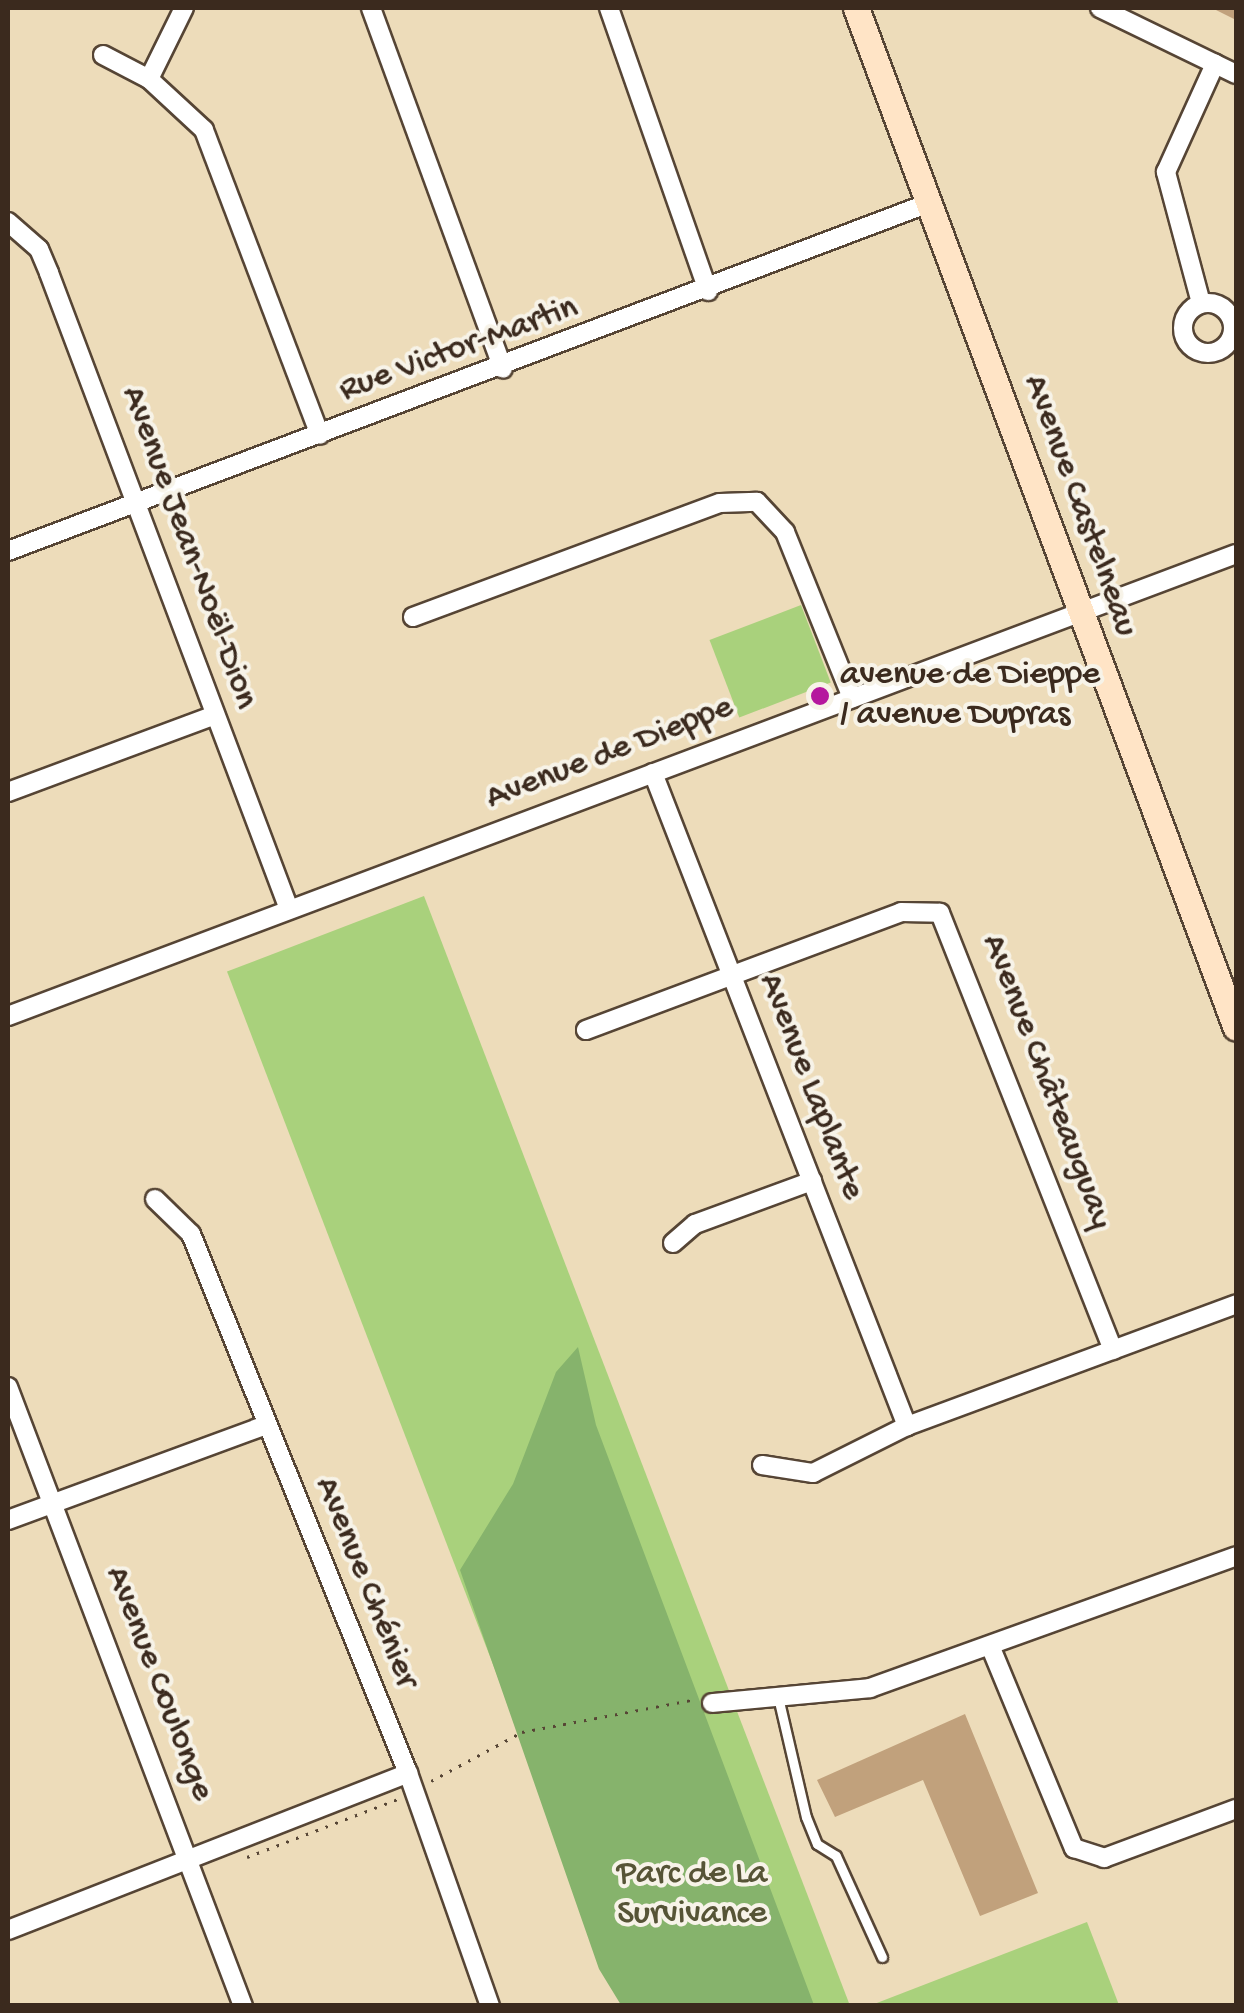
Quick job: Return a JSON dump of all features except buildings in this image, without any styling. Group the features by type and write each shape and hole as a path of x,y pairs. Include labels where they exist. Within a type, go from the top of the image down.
{"street":[{"path":"149,79 184,8"},
{"path":"372,8 503,369"},
{"path":"608,8 708,291"},
{"name":"Avenue Castelneau","path":"856,8 1236,1028"},
{"path":"1100,8 1236,74"},
{"path":"103,56 149,79 204,130 320,436"},
{"path":"1201,304 1166,172 1215,64"},
{"name":"Rue Victor-Martin","path":"8,550 503,369 929,203"},
{"name":"Avenue Jean-Noël-Dion","path":"8,222 39,249 138,501 289,910"},
{"path":"414,617 720,503 758,502 785,532 852,698"},
{"name":"Avenue de Dieppe","path":"8,1016 1236,554"},
{"path":"8,792 215,715"},
{"name":"Avenue Laplante","path":"653,773 907,1426"},
{"name":"Avenue Châteauguay","path":"586,1030 901,912 940,913 1113,1350"},
{"path":"673,1242 694,1224 812,1182"},
{"name":"Avenue Chénier","path":"155,1199 192,1234 264,1426 408,1773 490,2006"},
{"path":"762,1465 813,1474 907,1426 1236,1304"},
{"name":"Avenue Coulonge","path":"8,1387 191,1860 243,2006"},
{"path":"8,1520 264,1426"},
{"path":"712,1703 870,1688 992,1648 1236,1556"},
{"path":"992,1648 1074,1848 1104,1858 1236,1809"},
{"path":"8,1930 408,1773"}],"lane":[{"path":"778,1697 806,1817 817,1844 836,1856 882,1957"}],"green space":[{"path":"801,605 831,682 739,718 710,640"},
{"name":"Parc de La Survivance","path":"424,896 850,2005 624,2006 227,972"},
{"path":"578,1347 596,1425 814,2005 621,2005 599,1969 460,1570 513,1484 556,1372"},
{"path":"1087,1922 1119,2005 869,2006"}],"place":[{"name":"avenue de Dieppe / avenue Dupras","path":"820,696"}]}
